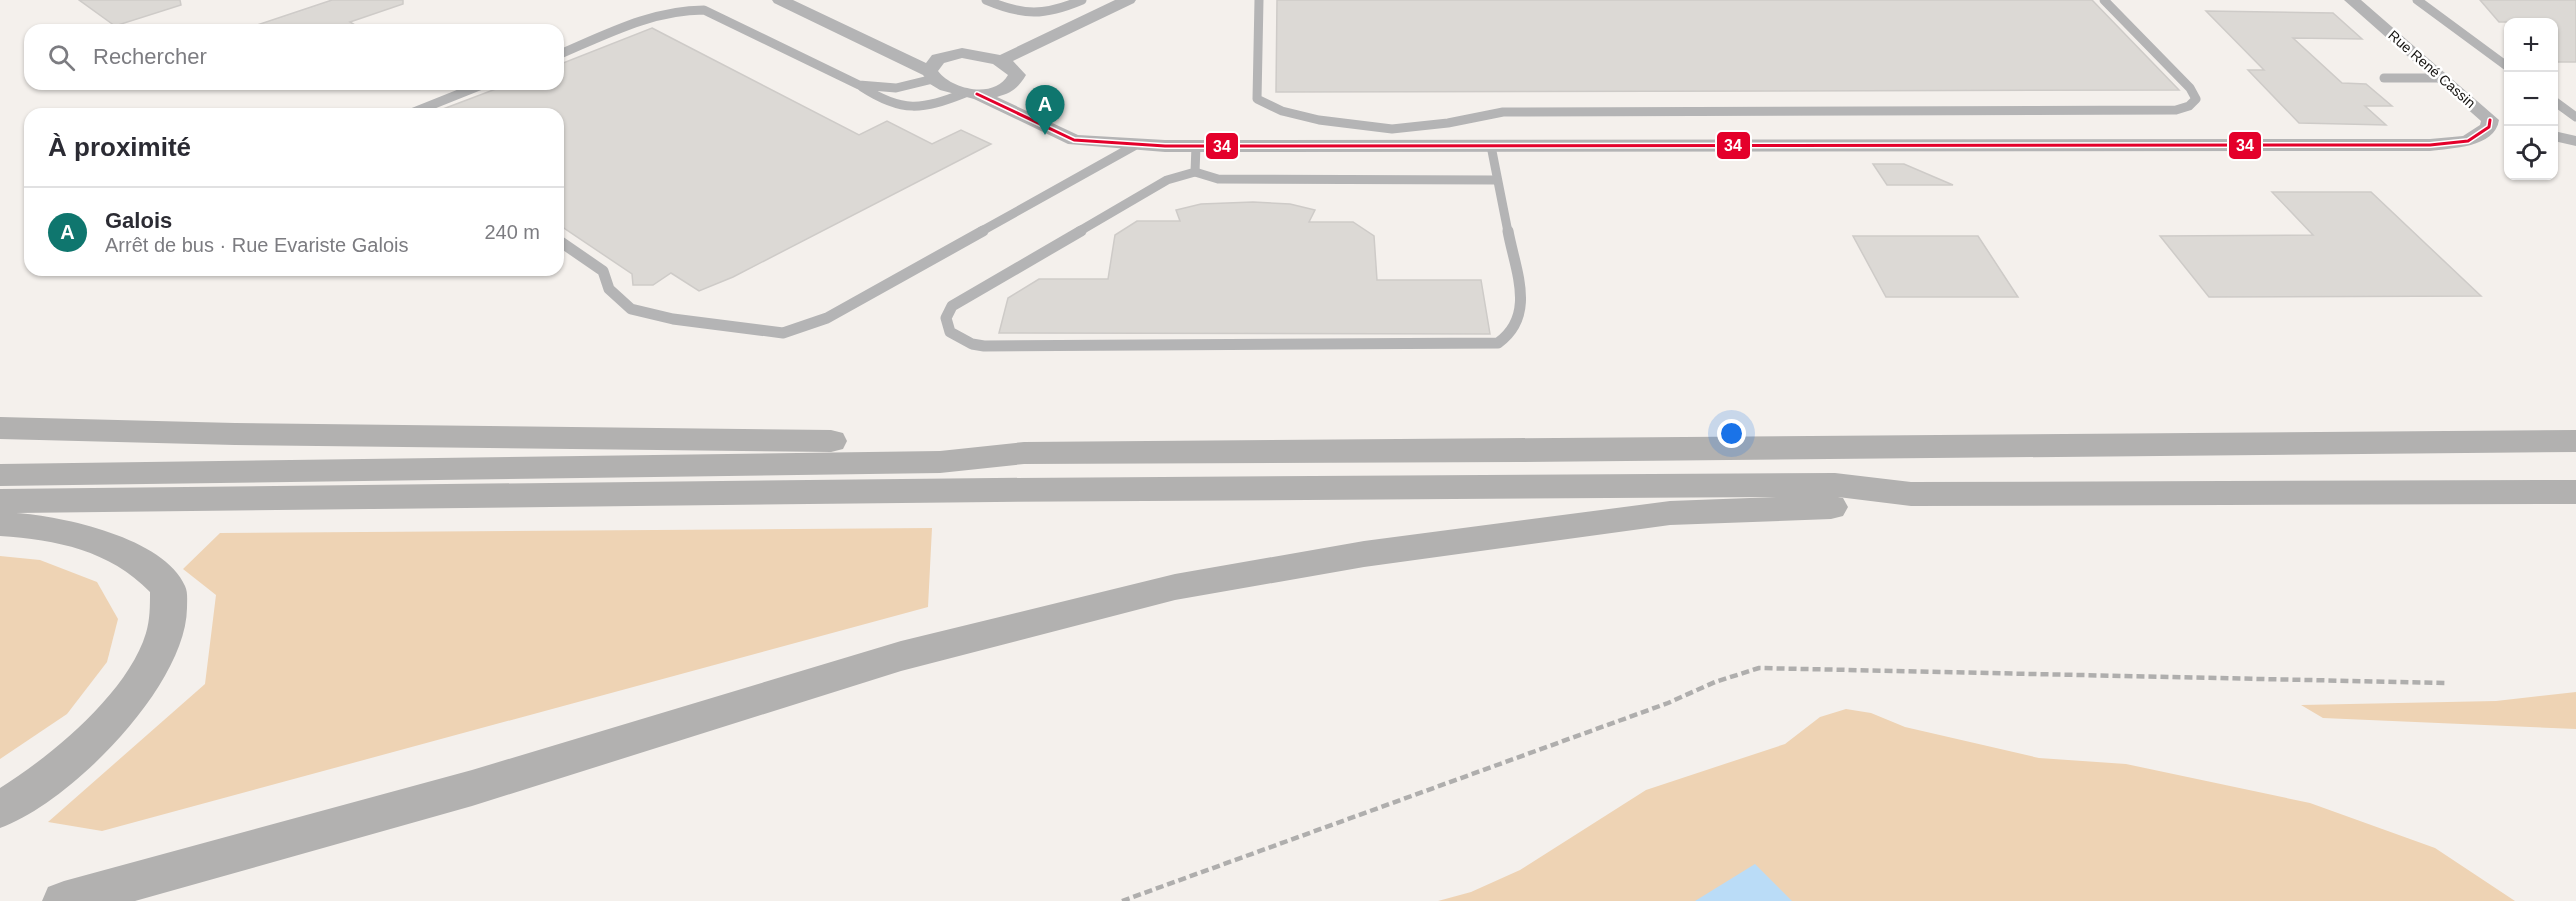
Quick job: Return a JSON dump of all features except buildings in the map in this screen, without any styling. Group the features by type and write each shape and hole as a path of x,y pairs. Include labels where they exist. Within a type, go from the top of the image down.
{"highway":[{"path":"0,428 235,434 945,443 1024,453"},
{"path":"0,475 940,462 1024,453 1518,451 2576,441"},
{"path":"0,501 1006,490 1835,485 1911,494 2576,492"},
{"path":"64,901 472,788 901,656 1175,587 1364,554 1670,513 1837,507 1911,494"},
{"path":"0,524 49,529 112,546 144,563 168,588 165,631 158,652 120,711 49,779 0,810"}],"street":[{"name":"Rue René Cassin","path":"780,0 931,75 951,90 971,94 1074,140 1134,146 2439,145 2468,141 2489,127 2490,120 2352,0"},
{"path":"803,0 912,51 948,55 976,54 1000,61 1015,70 1017,75 1012,86 990,93 971,94"},
{"path":"1000,61 1128,0"},
{"path":"931,75 938,59 948,55"},
{"path":"1012,86 1021,97 1099,135 1105,143"},
{"path":"2490,120 2504,124"},
{"path":"2558,137 2576,141"}],"lane":[{"path":"986,0 1016,12 1036,14 1060,10 1082,0"},
{"path":"1259,0 1257,99 1282,111 1319,120 1392,129 1448,123 1503,112 2164,111 2189,106 2196,99 2190,88 2104,0"},
{"path":"2417,0 2504,64"},
{"path":"564,53 674,10 704,10 859,85 883,102 901,108 920,108 971,94"},
{"path":"859,85 876,88 915,86 931,75"},
{"path":"2384,78 2444,78"},
{"path":"424,108 469,90"},
{"path":"2558,104 2576,117"},
{"path":"564,244 603,271 609,289 631,309 673,319 783,333 827,318 1134,146"},
{"path":"1195,172 1196,146"},
{"path":"1491,146 1522,304 1519,322 1512,333 1498,343 984,346 972,344 950,332 946,318 952,306 1167,180 1195,172 1218,179 1497,180"}],"path":[{"path":"1122,901 1668,703 1715,682 1759,668 2445,683"}],"shaded area":[{"path":"932,528 928,607 102,831 48,822 205,684 216,595 183,569 220,533"},
{"path":"0,556 40,560 97,582 118,619 107,662 67,714 0,759"},
{"path":"2576,692 2576,729 2323,718 2301,705 2496,701"},
{"path":"1846,709 1871,713 1905,727 2039,758 2126,764 2310,803 2435,848 2515,901 1438,901 1471,892 1520,870 1646,790 1785,744 1820,717"}],"water":[{"path":"1755,864 1792,901 1695,901"}],"transit line":[{"name":"34","path":"977,94 1074,140 1165,146 2430,145 2468,141 2489,127 2490,120"}],"place":[{"name":"Galois","path":"1045,135"}]}
